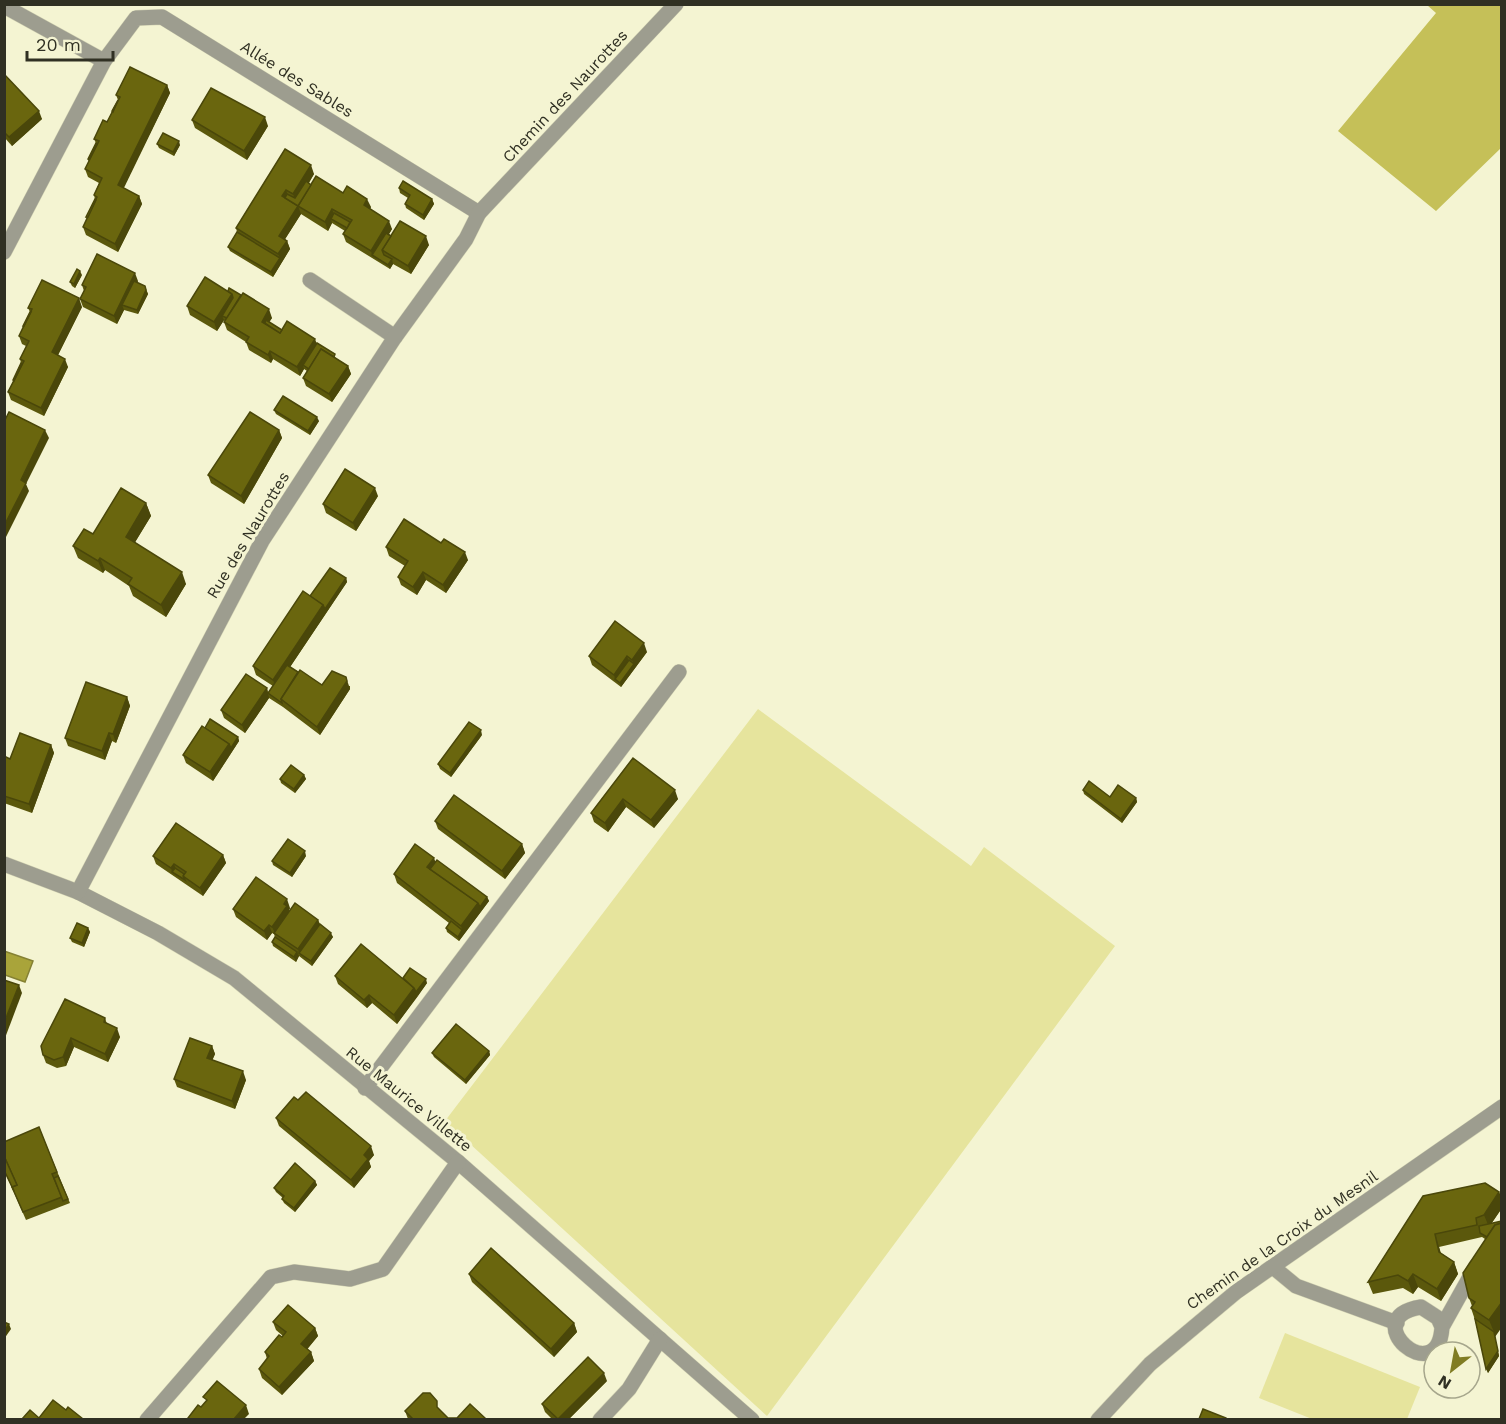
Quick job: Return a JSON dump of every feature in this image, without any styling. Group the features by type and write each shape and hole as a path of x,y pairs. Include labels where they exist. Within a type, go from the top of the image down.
{"street":[{"name":"Chemin des Naurottes","path":"479,213 676,4"},
{"path":"4,6 105,62"},
{"name":"Allée des Sables","path":"4,252 105,62 136,18 162,17 479,213"},
{"name":"Rue des Naurottes","path":"78,892 262,541 395,338 466,239 479,213"},
{"path":"310,280 395,338"},
{"path":"365,1088 679,672"},
{"name":"Rue Maurice Villette","path":"4,864 78,892 158,933 234,978 365,1088 458,1162 752,1419"},
{"name":"Chemin de la Croix du Mesnil","path":"1098,1419 1150,1364 1236,1292 1502,1107"},
{"path":"147,1419 271,1277 294,1272 350,1279 383,1269 458,1162"},
{"path":"1442,1327 1438,1318 1421,1308 1411,1309 1402,1315 1397,1323 1396,1334 1400,1343 1407,1350 1417,1353 1427,1352 1436,1347 1441,1338 1442,1327 1485,1251"},
{"path":"1273,1267 1296,1286 1397,1323"},
{"path":"600,1419 629,1389 660,1339"}],"shaded area":[{"path":"1427,5 1502,5 1501,148 1436,211 1338,131 1436,13"},
{"path":"758,709 971,866 984,847 1115,946 767,1416 445,1121"},
{"path":"4,951 33,961 25,982 5,975"},
{"path":"1285,1333 1420,1387 1407,1419 1312,1419 1259,1398"}],"building":[{"path":"130,67 167,85 118,185 139,196 115,244 83,227 97,197 94,195 102,178 85,169 99,141 94,139 103,120 107,122 120,97 116,95"},
{"path":"4,74 39,111 9,137 4,132"},
{"path":"211,88 265,117 244,151 192,120"},
{"path":"163,133 179,141 173,152 157,144"},
{"path":"97,144 89,160 88,159"},
{"path":"285,149 311,165 293,194 286,190 282,196 298,206 279,236 287,241 278,254 236,228"},
{"path":"316,176 343,193 347,186 367,199 364,205 389,221 371,251 343,234 352,220 332,209 325,222 298,206"},
{"path":"306,181 311,185 298,206 285,198 287,194 295,198"},
{"path":"403,181 432,199 423,215 405,204 410,195 399,188"},
{"path":"95,199 88,217 86,217"},
{"path":"334,213 350,222 347,228 331,219"},
{"path":"400,221 426,236 408,266 382,250"},
{"path":"237,232 280,258 271,272 228,247"},
{"path":"386,233 391,236 382,250 384,255 392,259 388,265 372,255"},
{"path":"97,254 135,273 114,316 80,299 86,287 82,285"},
{"path":"77,269 80,271 74,284 70,282"},
{"path":"205,277 232,294 214,322 187,306"},
{"path":"42,280 79,298 52,352 65,359 41,408 8,392 24,361 20,359 29,341 19,336 32,309 28,308"},
{"path":"134,281 145,286 146,290 137,310 122,305"},
{"path":"229,288 241,295 227,318 222,316 233,298 228,291"},
{"path":"243,293 269,309 262,322 280,333 287,321 315,339 297,367 270,351 268,355 246,342 249,337 224,322"},
{"path":"266,320 282,330 280,333 265,323"},
{"path":"317,343 335,354 334,357 321,349 309,369 303,365"},
{"path":"321,349 348,366 329,394 303,378"},
{"path":"22,364 14,381 13,380"},
{"path":"283,396 317,417 308,431 274,410"},
{"path":"9,412 45,430 21,480 26,483 4,526 4,422"},
{"path":"250,412 279,430 241,496 208,475"},
{"path":"345,469 375,488 353,523 323,504"},
{"path":"121,488 146,503 126,537 182,572 161,605 128,584 132,578 100,558 98,561 73,546 84,529 93,534"},
{"path":"404,519 441,543 444,539 465,552 443,585 423,572 413,587 398,577 408,561 386,547"},
{"path":"330,568 346,578 325,609 310,596"},
{"path":"303,591 323,605 273,680 253,666"},
{"path":"615,621 644,643 632,660 627,656 614,675 589,656"},
{"path":"629,660 634,664 620,683 615,679"},
{"path":"287,665 298,672 281,699 282,703 268,693"},
{"path":"300,670 322,685 332,671 346,677 347,681 317,727 281,699"},
{"path":"246,674 267,688 242,725 221,710"},
{"path":"86,682 127,697 113,734 109,733 102,751 65,738"},
{"path":"210,719 238,737 231,748 229,744 205,728"},
{"path":"469,722 481,730 450,773 438,764"},
{"path":"202,726 229,744 210,772 183,755"},
{"path":"20,733 51,745 29,804 4,796 4,756 10,759"},
{"path":"633,758 675,790 651,820 623,799 605,823 591,813"},
{"path":"291,765 304,775 294,789 280,779"},
{"path":"1089,781 1110,797 1118,785 1136,798 1121,819 1083,790"},
{"path":"454,795 522,844 502,871 435,821"},
{"path":"176,823 223,855 200,888 183,876 186,872 174,864 171,868 153,856"},
{"path":"288,839 305,851 290,873 272,861"},
{"path":"415,844 434,858 427,867 478,903 461,926 394,874"},
{"path":"437,860 487,897 480,907 478,903 430,869"},
{"path":"175,868 184,874 185,880 172,872"},
{"path":"256,877 287,899 284,904 287,906 272,927 269,925 264,931 233,909"},
{"path":"295,903 318,920 298,949 274,933"},
{"path":"451,921 462,930 458,937 446,928"},
{"path":"77,923 88,928 82,943 70,938"},
{"path":"320,924 331,933 311,961 299,953"},
{"path":"275,937 297,952 294,957 272,942"},
{"path":"361,944 414,988 394,1015 369,995 364,1000 335,976"},
{"path":"410,968 426,979 416,992 403,978"},
{"path":"4,980 19,985 4,1023"},
{"path":"65,999 105,1018 104,1022 117,1028 105,1054 71,1038 63,1057 54,1060 43,1055 41,1046"},
{"path":"456,1024 489,1051 465,1080 432,1053"},
{"path":"190,1038 212,1046 207,1058 243,1071 232,1101 174,1079"},
{"path":"306,1092 371,1146 364,1155 368,1159 351,1180 276,1118 294,1097 298,1100"},
{"path":"39,1127 57,1172 52,1174 62,1197 23,1212 12,1187 17,1185 4,1156 4,1142"},
{"path":"4,1156 17,1185 12,1187 4,1170"},
{"path":"295,1163 315,1181 294,1208 282,1199 284,1196 274,1188"},
{"path":"58,1176 68,1199 63,1201 54,1178"},
{"path":"1485,1183 1499,1192 1484,1215 1476,1218 1477,1225 1435,1234 1439,1252 1454,1262 1437,1289 1413,1274 1408,1281 1398,1275 1368,1282 1423,1196"},
{"path":"1502,1221 1495,1225 1487,1237 1480,1233 1479,1226"},
{"path":"1502,1223 1502,1302 1489,1320 1471,1308 1475,1302 1469,1298 1463,1273 1495,1225"},
{"path":"491,1248 574,1323 551,1349 469,1274"},
{"path":"288,1305 315,1328 301,1344 311,1352 279,1387 259,1369 269,1356 265,1352 279,1335 282,1337 286,1332 273,1322"},
{"path":"1475,1319 1494,1332 1498,1351 1486,1369 1482,1340 1480,1340"},
{"path":"4,1322 9,1324 4,1332"},
{"path":"588,1357 604,1373 558,1419 542,1404"},
{"path":"217,1381 246,1405 234,1419 188,1418 198,1405 201,1407 207,1400 203,1397"},
{"path":"423,1393 430,1393 437,1401 437,1407 448,1418 457,1418 470,1404 486,1419 413,1419 405,1411"},
{"path":"53,1400 66,1410 68,1407 83,1419 22,1419 30,1410 39,1418"},
{"path":"1203,1409 1226,1418 1226,1419 1199,1419"}]}
